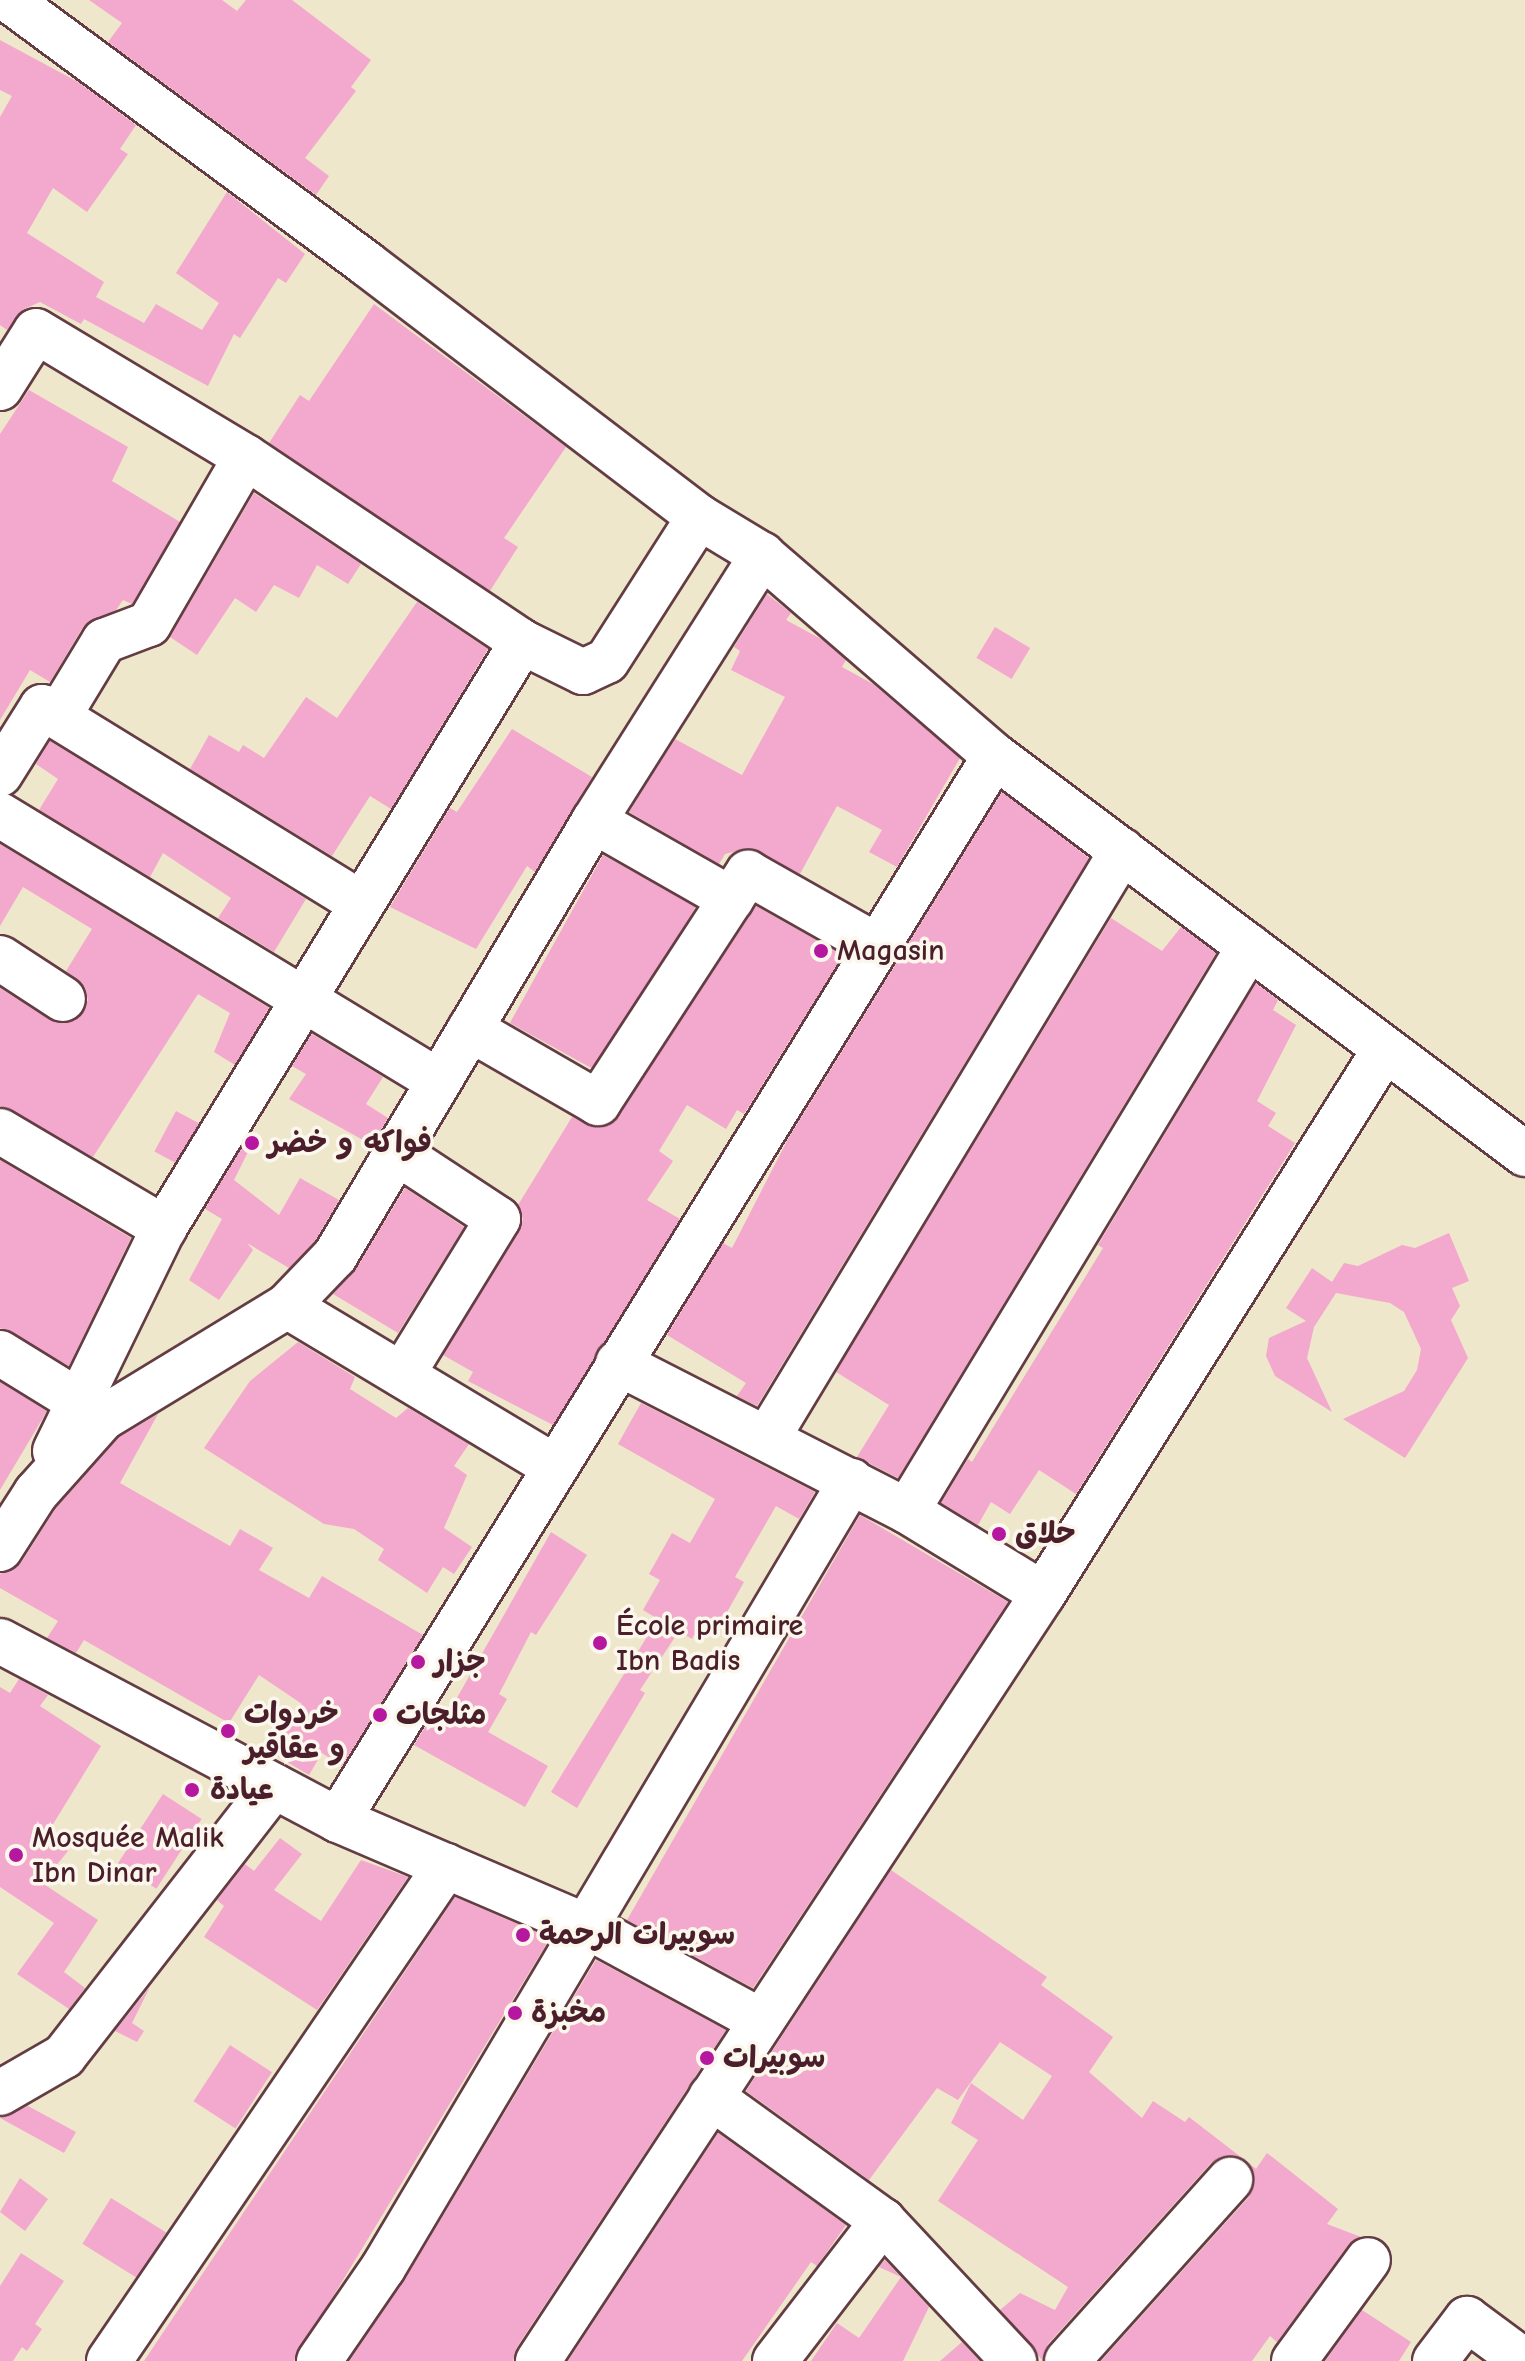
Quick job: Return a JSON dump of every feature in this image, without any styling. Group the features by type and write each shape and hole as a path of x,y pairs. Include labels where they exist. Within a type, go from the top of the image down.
{"street":[{"path":"9,0 367,264 699,517 762,555 995,756 1525,1154"},
{"path":"0,388 36,331 246,457 522,642 583,672 607,661 699,517"},
{"path":"58,717 104,641 149,624 246,457"},
{"path":"36,1493 103,1418 287,1306 335,1256 594,821 762,555"},
{"path":"0,1549 36,1493 164,1228 301,998 522,642"},
{"path":"0,774 42,707 360,903"},
{"path":"338,1820 995,756"},
{"path":"0,815 438,1081"},
{"path":"594,821 731,899"},
{"path":"768,1437 1122,851"},
{"path":"470,1029 598,1103 748,873 877,946"},
{"path":"907,1511 1249,947"},
{"path":"0,958 63,999"},
{"path":"538,2361 1043,1594 1385,1049"},
{"path":"0,1131 164,1228"},
{"path":"396,1152 498,1219 402,1375"},
{"path":"287,1306 555,1467"},
{"path":"0,1353 78,1401"},
{"path":"618,1363 768,1437 907,1511 1043,1594"},
{"path":"319,2361 383,2268 851,1481"},
{"path":"0,1641 338,1820 588,1927 761,2021"},
{"path":"0,2093 64,2056 274,1786"},
{"path":"109,2361 446,1866"},
{"path":"711,2097 883,2221 1014,2361"},
{"path":"1067,2361 1230,2180"},
{"path":"775,2361 883,2221"},
{"path":"1294,2361 1368,2260"},
{"path":"1435,2361 1467,2319 1524,2361"}],"building":[{"path":"89,0 222,0 237,11 246,0 292,0 371,60 351,87 356,91 305,158 329,176 316,195 108,42 122,23"},
{"path":"0,40 78,82 136,125 120,149 128,154 87,212 53,188 27,233 104,282 96,297 144,323 156,304 202,330 219,303 176,273 227,192 305,254 286,283 278,278 240,338 234,334 208,386 84,319 81,324 40,302 24,309 7,330 0,325 0,117 12,96 0,90"},
{"path":"374,304 566,447 504,538 518,547 490,591 269,443 300,395 309,401"},
{"path":"29,390 128,447 112,481 180,522 132,604 123,600 116,610 83,627 50,682 30,670 0,720 0,434"},
{"path":"254,493 361,564 348,584 317,565 299,598 274,585 256,612 235,598 197,655 170,637"},
{"path":"767,594 791,613 786,620 823,640 846,660 842,667 873,684 960,758 897,867 869,852 882,830 837,806 800,874 749,848 725,854 719,864 629,812 675,739 742,775 785,697 731,670 740,651 734,647"},
{"path":"417,602 488,649 391,809 370,796 332,856 190,769 209,735 239,752 243,745 264,758 306,697 337,718"},
{"path":"995,627 1030,648 1012,679 976,658"},
{"path":"512,729 592,777 535,872 527,866 476,949 390,907 450,808 457,812"},
{"path":"50,741 306,899 274,952 218,918 231,898 163,853 150,877 39,810 58,779 36,764"},
{"path":"1002,792 1089,858 757,1406 737,1396 746,1383 667,1335 723,1243 732,1248 788,1139"},
{"path":"0,844 269,1008 235,1065 214,1052 230,1013 198,994 93,1157 0,1106 0,988 50,1020 75,1021 88,1000 85,987 66,971 92,929 23,887 0,926"},
{"path":"603,855 696,906 603,1074 510,1023"},
{"path":"756,906 843,955 744,1114 737,1110 726,1129 687,1105 659,1151 673,1161 647,1200 680,1219 553,1425 468,1381 473,1372 443,1355 519,1232 523,1219 518,1205 572,1117 598,1128 618,1117"},
{"path":"1111,918 1162,951 1181,927 1216,953 898,1478 857,1457 889,1405 836,1372"},
{"path":"1256,983 1278,1000 1273,1010 1296,1025 1257,1101 1276,1113 1268,1126 1295,1143 1076,1494 1039,1470 1010,1514 991,1502 978,1525 941,1503 968,1459 972,1462 1103,1248 1098,1245"},
{"path":"312,1034 383,1077 366,1104 388,1118 372,1145 289,1099 306,1074 292,1066"},
{"path":"176,1111 199,1123 177,1164 154,1152"},
{"path":"243,1146 249,1150 234,1180 279,1215 300,1178 339,1200 315,1241 289,1268 247,1243 253,1250 219,1300 189,1280 222,1219 205,1209"},
{"path":"0,1160 131,1238 69,1366 0,1328"},
{"path":"405,1188 464,1227 398,1333 333,1294 356,1269"},
{"path":"1449,1233 1469,1281 1452,1288 1460,1306 1451,1320 1468,1358 1405,1458 1343,1419 1404,1391 1417,1370 1421,1349 1404,1312 1390,1303 1336,1293 1314,1327 1307,1358 1332,1412 1275,1376 1266,1356 1269,1338 1306,1321 1286,1308 1312,1268 1332,1282 1344,1263 1358,1266 1402,1245 1415,1248"},
{"path":"298,1342 355,1377 350,1389 396,1418 408,1408 469,1444 454,1466 467,1475 444,1528 472,1547 454,1574 443,1567 427,1593 378,1560 384,1549 354,1529 324,1524 204,1448 250,1381"},
{"path":"0,1382 47,1411 0,1490"},
{"path":"641,1403 815,1492 799,1519 776,1506 735,1577 744,1582 718,1628 703,1619 692,1639 679,1631 640,1690 645,1693 577,1808 551,1792 658,1619 643,1610 660,1580 649,1574 672,1533 690,1543 715,1499 618,1444"},
{"path":"158,1414 120,1483 230,1546 240,1529 273,1548 259,1570 309,1598 322,1576 423,1635 342,1766 322,1753 309,1775 272,1753 302,1704 259,1675 229,1723 84,1640 76,1653 47,1638 58,1621 0,1588 0,1574 21,1563 56,1508 119,1437"},
{"path":"860,1515 1008,1602 753,1988 627,1920"},
{"path":"551,1532 587,1555 536,1635 531,1632 499,1694 507,1699 488,1732 548,1766 525,1807 414,1745 430,1719 441,1726"},
{"path":"19,1679 48,1695 40,1706 101,1746 47,1834 68,1851 42,1883 98,1920 64,1972 85,1988 69,2009 17,1974 54,1923 0,1887 0,1687 10,1693"},
{"path":"163,1794 202,1819 156,1889 118,1864"},
{"path":"280,1838 302,1854 274,1890 321,1921 361,1860 408,1877 317,2010 204,1937 224,1906 217,1900 245,1864 254,1871"},
{"path":"891,1870 1047,1977 1041,1985 1113,2037 1089,2072 1142,2118 1153,2101 1185,2122 1189,2117 1246,2161 1223,2156 1211,2163 1048,2344 1043,2361 1000,2310 1020,2293 1055,2310 1068,2287 938,2201 978,2140 951,2123 971,2083 1023,2120 1052,2076 1000,2042 958,2100 937,2088 869,2180 746,2091"},
{"path":"455,1897 550,1938 294,2361 144,2361"},
{"path":"596,1960 726,2030 517,2347 513,2361 349,2361 404,2281"},
{"path":"150,1987 132,2023 144,2031 137,2042 115,2031"},
{"path":"230,2045 272,2072 235,2128 194,2101"},
{"path":"28,2106 76,2132 64,2153 0,2118"},
{"path":"718,2133 846,2225 817,2266 811,2262 742,2361 568,2361"},
{"path":"1267,2153 1338,2209 1327,2224 1361,2237 1348,2245 1277,2342 1270,2336 1252,2361 1101,2361 1249,2197 1254,2173 1246,2161 1256,2169"},
{"path":"20,2178 48,2199 25,2231 0,2212"},
{"path":"111,2198 166,2232 138,2278 82,2244"},
{"path":"21,2253 64,2281 35,2324 42,2329 27,2351 22,2347 13,2361 0,2361 0,2286"},
{"path":"885,2260 901,2277 879,2267"},
{"path":"901,2277 929,2307 903,2361 811,2361 837,2323 859,2338"},
{"path":"1362,2310 1411,2342 1399,2361 1325,2361"},
{"path":"962,2342 980,2361 940,2361"}],"place":[{"name":"Magasin","path":"821,951"},
{"name":"فواكه و خضر","path":"252,1143"},
{"name":"حلاق","path":"999,1534"},
{"name":"École primaire Ibn Badis","path":"600,1643"},
{"name":"جزار","path":"418,1662"},
{"name":"مثلجات","path":"380,1715"},
{"name":"خردوات و عقاقير","path":"228,1731"},
{"name":"عيادة","path":"192,1790"},
{"name":"Mosquée Malik Ibn Dinar","path":"16,1855"},
{"name":"سوبيرات الرحمة","path":"523,1935"},
{"name":"مخبزة","path":"515,2013"},
{"name":"سوبيرات","path":"707,2058"}]}
